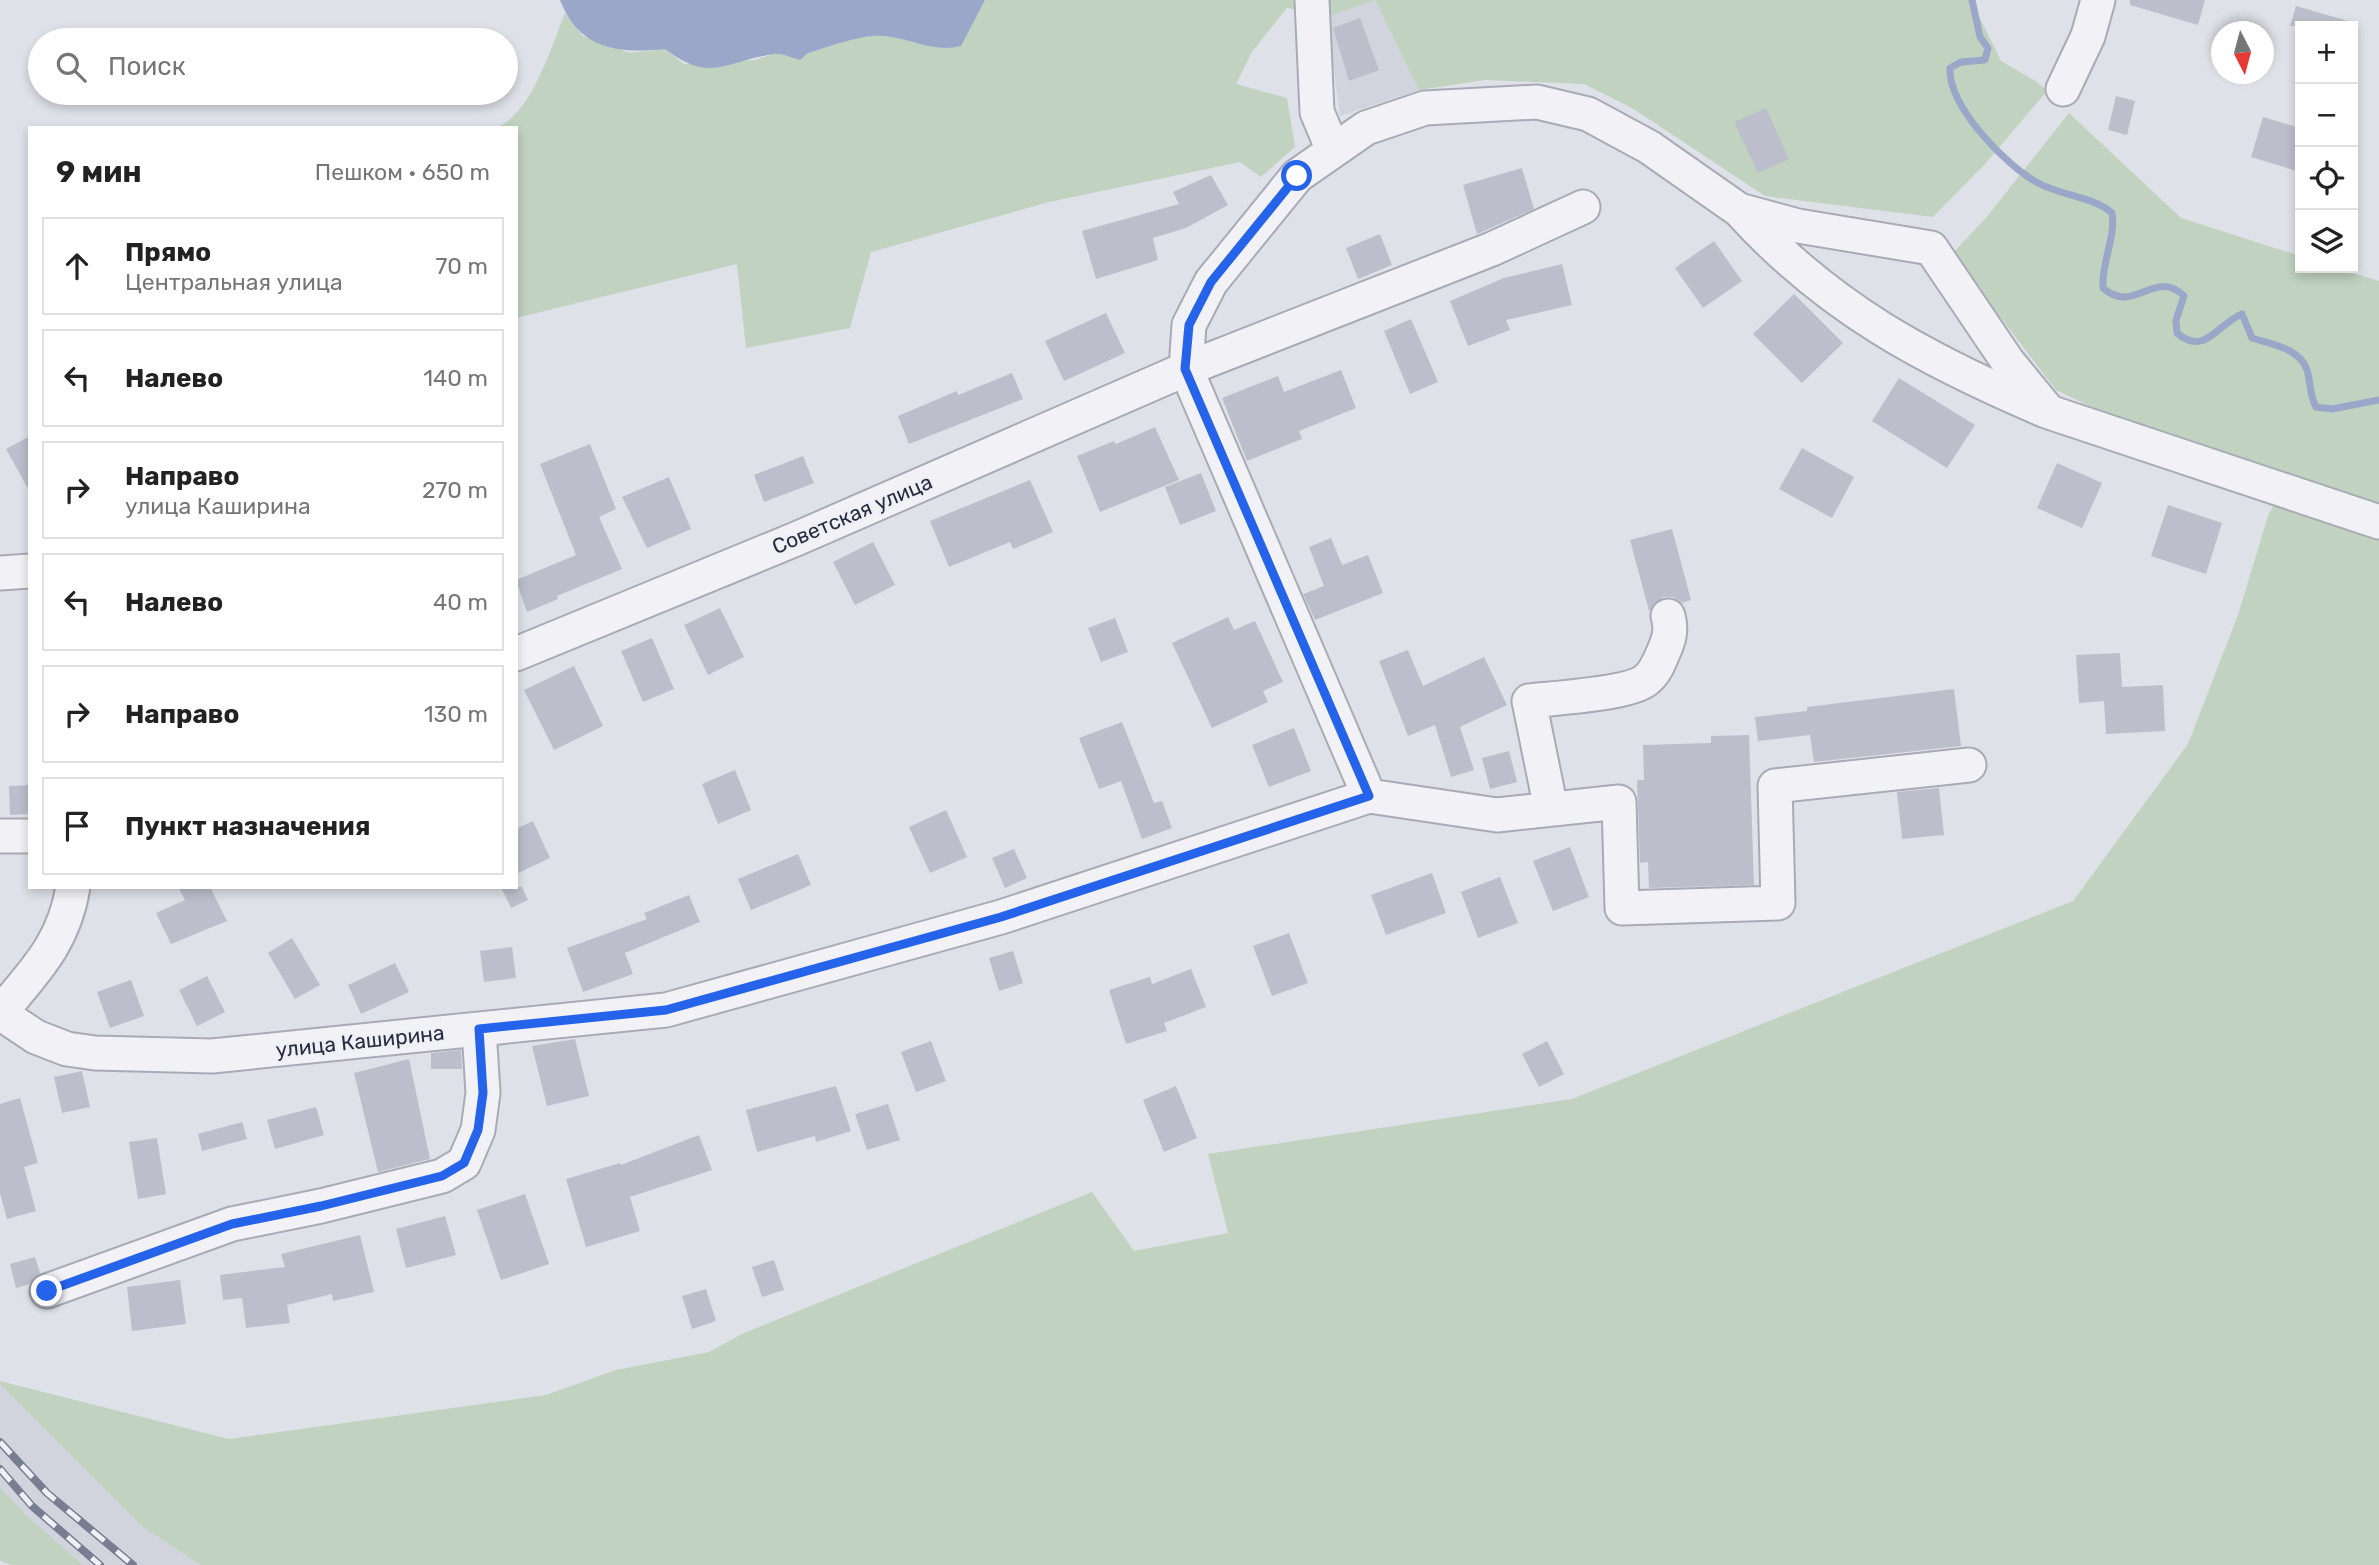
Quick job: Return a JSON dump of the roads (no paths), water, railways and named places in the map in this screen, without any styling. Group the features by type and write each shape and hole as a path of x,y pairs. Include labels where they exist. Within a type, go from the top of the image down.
{"street":[{"path":"1312,0 1317,112 1333,150"},
{"path":"2063,89 2088,36 2098,0"},
{"path":"1969,765 1775,786 1778,903 1622,908 1619,802 1497,815 1369,796 1185,369 1189,325 1211,282 1297,176 1366,128 1424,108 1537,102 1588,114 1649,148 1739,210 1778,253 1847,308 1968,378 2049,412 2379,522"},
{"name":"Советская улица","path":"518,653 796,539 1185,369 1492,249 1583,207"},
{"path":"1739,210 1798,226 1931,248 2008,362 2049,412"},
{"path":"0,573 28,571"},
{"path":"1551,809 1529,701 1627,688 1645,681 1657,669 1665,648 1671,628 1668,616"},
{"name":"улица Каширина","path":"0,1013 36,1037 67,1049 95,1053 212,1056 666,1010 1001,917 1369,796"},
{"path":"0,836 28,836"},
{"path":"0,1013 57,942 68,916 73,889"},
{"path":"47,1291 232,1224 321,1206 442,1176 464,1163 478,1130 483,1093 479,1029"}],"water":[{"path":"560,0 985,0 961,46 938,48 896,38 873,36 808,53 800,60 774,54 707,68 681,60 665,49 631,50 602,45 578,29"}],"waterway":[{"path":"1972,0 1980,37 1988,48 1985,60 1961,62 1950,68 1958,100 1981,133 2025,175 2047,187 2095,203 2112,213 2112,232 2103,288 2114,295 2125,297 2164,286 2174,288 2184,296 2176,320 2177,333 2195,342 2211,336 2242,314 2252,338 2284,348 2303,363 2316,407 2332,409 2379,400"}],"railway":[{"path":"0,1442 47,1493 133,1565"},
{"path":"0,1469 32,1506 100,1565"}]}
